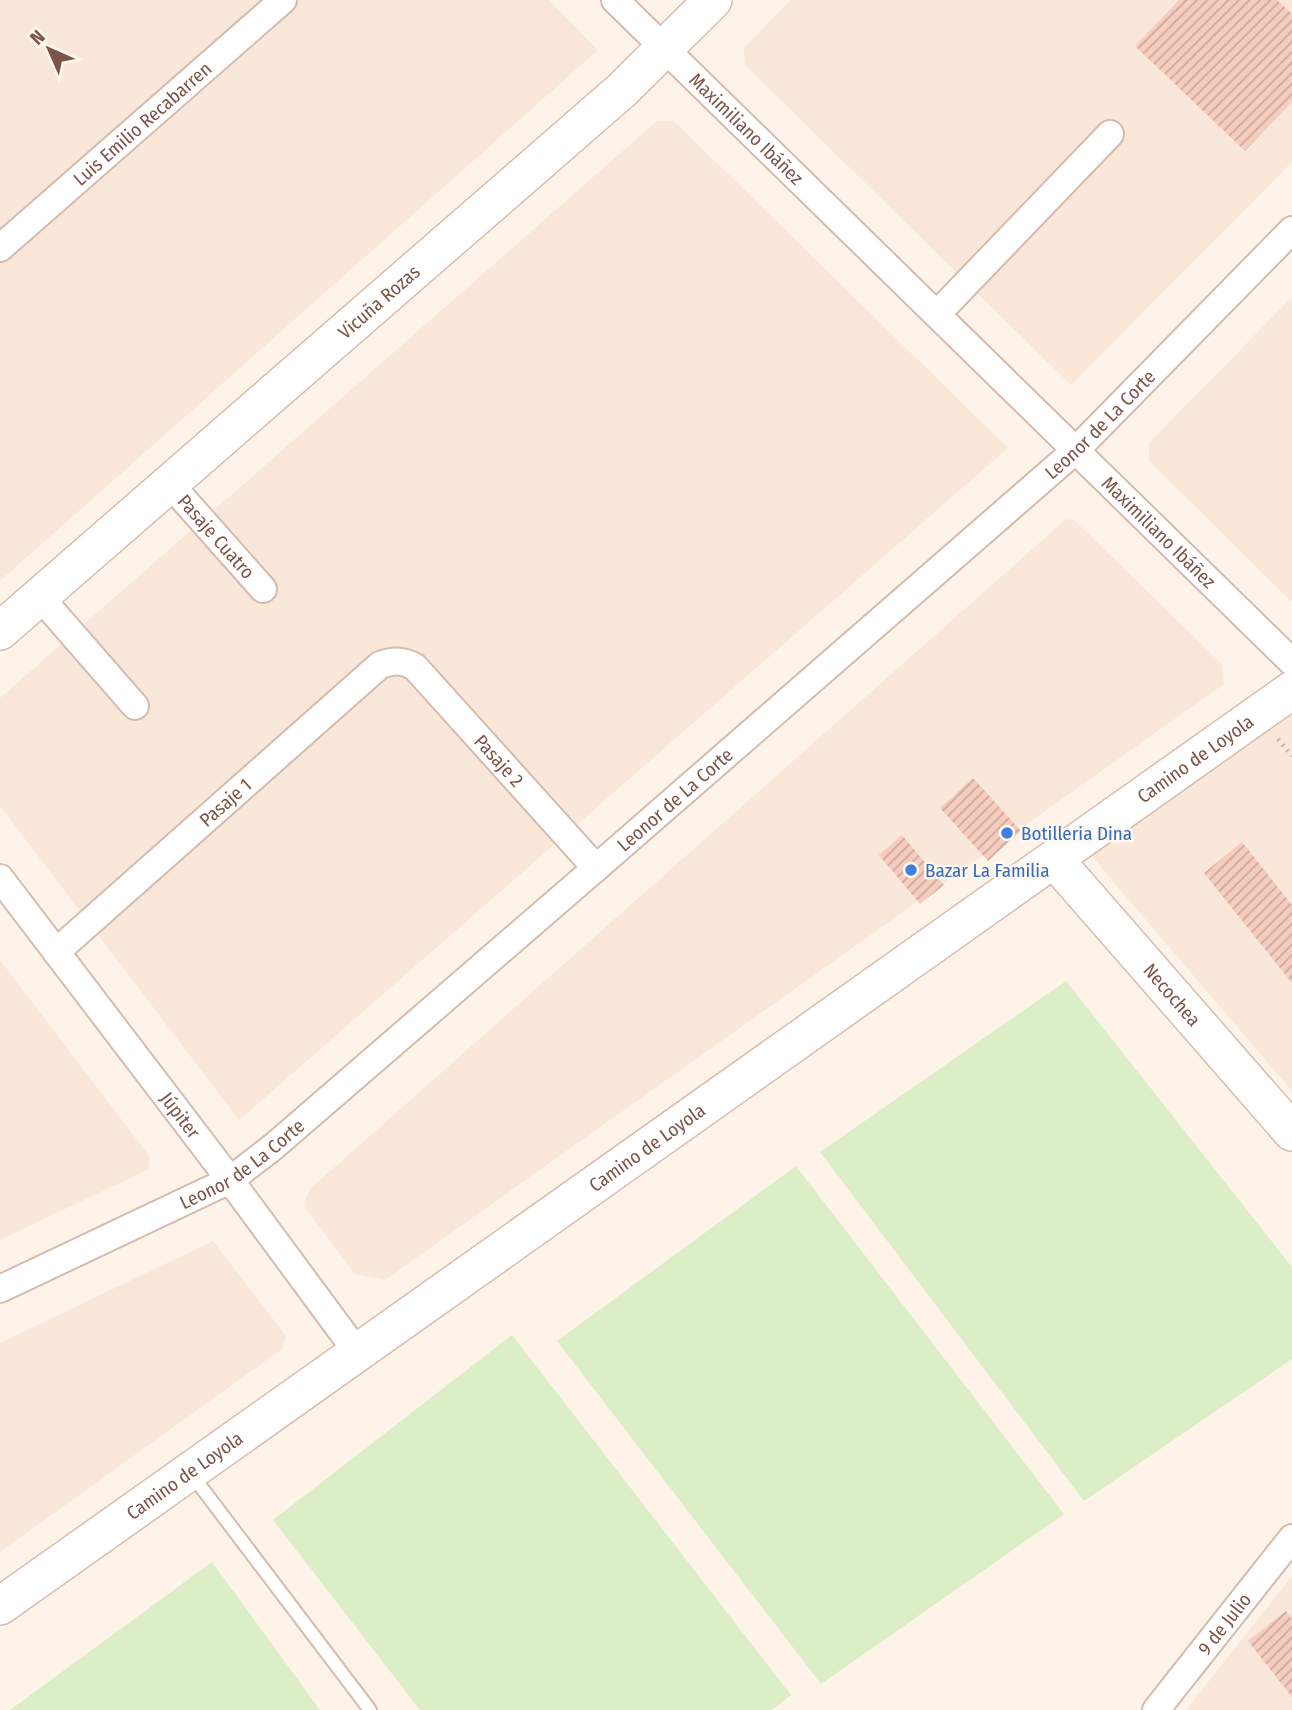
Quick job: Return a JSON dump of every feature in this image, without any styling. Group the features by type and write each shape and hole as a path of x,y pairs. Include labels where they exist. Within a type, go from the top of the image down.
{"street":[{"name":"Luis Emilio Recabarren","path":"0,248 283,0"},
{"name":"Maximiliano Ibáñez","path":"615,0 1292,662"},
{"name":"Vicuña Rozas","path":"0,631 622,90 713,0"},
{"path":"937,314 1110,134"},
{"name":"Leonor de La Corte","path":"0,1290 230,1180 273,1147 1076,450 1292,230"},
{"name":"Pasaje Cuatro","path":"170,484 263,589"},
{"path":"40,597 135,706"},
{"name":"Pasaje 2","path":"398,661 407,663 421,673 596,869"},
{"name":"Pasaje 1","path":"56,952 380,665 398,661"},
{"name":"Camino de Loyola","path":"0,1605 1292,690"},
{"name":"Necochea","path":"1054,859 1292,1132"},
{"name":"Júpiter","path":"0,878 357,1352"},
{"name":"9 de Julio","path":"1156,1710 1292,1540"}],"lane":[{"path":"189,1472 370,1710"}],"shaded area":[{"path":"0,0 549,0 598,50 0,581"},
{"path":"791,0 1292,0 1292,162 1071,385 745,65 744,48"},
{"path":"657,121 674,121 1008,448 239,1120 0,806 0,698"},
{"path":"1292,297 1292,602 1149,461 1149,443"},
{"path":"1073,519 1222,664 1224,684 385,1280 355,1274 303,1205 310,1189 1065,520"},
{"path":"1292,708 1292,1091 1088,852"},
{"path":"0,960 150,1157 149,1169 0,1240"},
{"path":"213,1241 286,1336 282,1349 0,1552 0,1343"},
{"path":"1292,1576 1292,1710 1186,1710"}],"green space":[{"path":"1066,981 1292,1267 1292,1359 1084,1501 820,1152"},
{"path":"796,1166 1064,1514 821,1684 557,1341"},
{"path":"512,1335 791,1695 772,1710 420,1710 273,1520"},
{"path":"212,1562 320,1710 10,1710"}],"building":[{"path":"1179,0 1277,0 1292,14 1292,102 1245,151 1135,46"},
{"path":"973,778 1021,831 988,861 940,808"},
{"name":"Bazar La Familia","path":"902,835 944,885 920,904 879,855"},
{"path":"1242,842 1292,905 1292,983 1204,873"},
{"path":"1286,1611 1292,1619 1292,1697 1248,1641"}],"place":[{"name":"Botilleria Dina","path":"1007,833"},
{"name":"Bazar La Familia","path":"911,870"}]}
